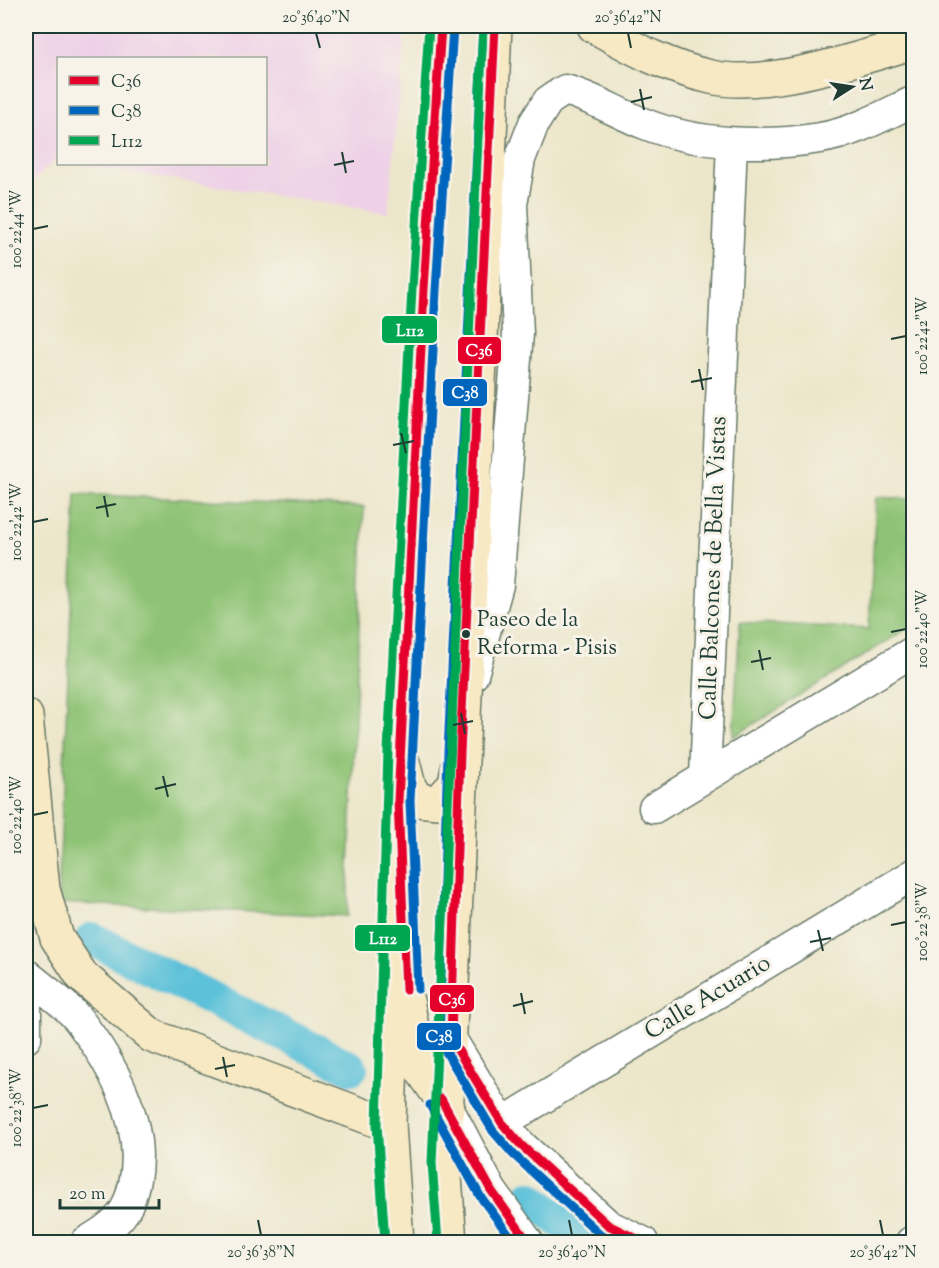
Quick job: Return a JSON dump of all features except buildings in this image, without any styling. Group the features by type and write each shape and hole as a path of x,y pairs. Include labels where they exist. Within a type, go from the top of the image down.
{"street":[{"path":"397,1242 389,1125 400,752 424,289 441,26"},
{"path":"450,1242 444,1164 451,1039 460,753 495,26"},
{"path":"594,26 644,55 712,78 748,80 841,62 914,42"},
{"path":"464,707 498,585 518,334 512,204 520,159 534,123 548,101 565,90 589,96 644,124 680,135 732,143 822,138 865,124 914,101"},
{"name":"Calle Balcones de Bella Vistas","path":"705,777 732,143"},
{"path":"654,808 914,651"},
{"path":"26,716 43,889 57,938 82,976 152,1036 389,1125"},
{"path":"400,752 409,786 417,800 440,801 455,784 460,753"},
{"path":"399,801 407,1009 420,1068 448,1108 491,1190 528,1242"},
{"name":"Calle Acuario","path":"502,1123 914,874"},
{"path":"26,974 76,1017 106,1061 129,1107 138,1156 126,1208 106,1229 86,1242"},
{"path":"26,1003 26,1038"},
{"path":"451,1039 502,1123 521,1145 608,1225 643,1242"}],"shaded area":[{"path":"26,26 406,26 388,213 81,165 267,165 267,57 57,57 57,161 55,160 26,188"}],"green space":[{"path":"76,494 364,507 347,916 58,903"},
{"path":"876,497 913,499 913,625 733,737 740,622 869,629"}],"waterway":[{"path":"92,939 351,1068"},
{"path":"530,1197 560,1221 598,1242"}],"transit line":[{"name":"L112","path":"385,1242 377,1125 388,751 412,288 429,26"},
{"name":"C36","path":"406,990 398,801 424,289 441,26"},
{"name":"C38","path":"483,26 448,752 439,1040 493,1131 513,1154 600,1234 617,1242"},
{"name":"L112","path":"438,1242 432,1163 483,26"},
{"name":"C36","path":"495,26 460,753 451,1039 502,1123 521,1145 608,1225 643,1242"},
{"name":"C38","path":"418,989 410,801 436,290 453,27"},
{"name":"C36","path":"441,1099 491,1190 528,1242"},
{"name":"C38","path":"430,1105 480,1196 514,1242"}],"place":[{"name":"Paseo de la Reforma - Pisis","path":"466,634"}]}
